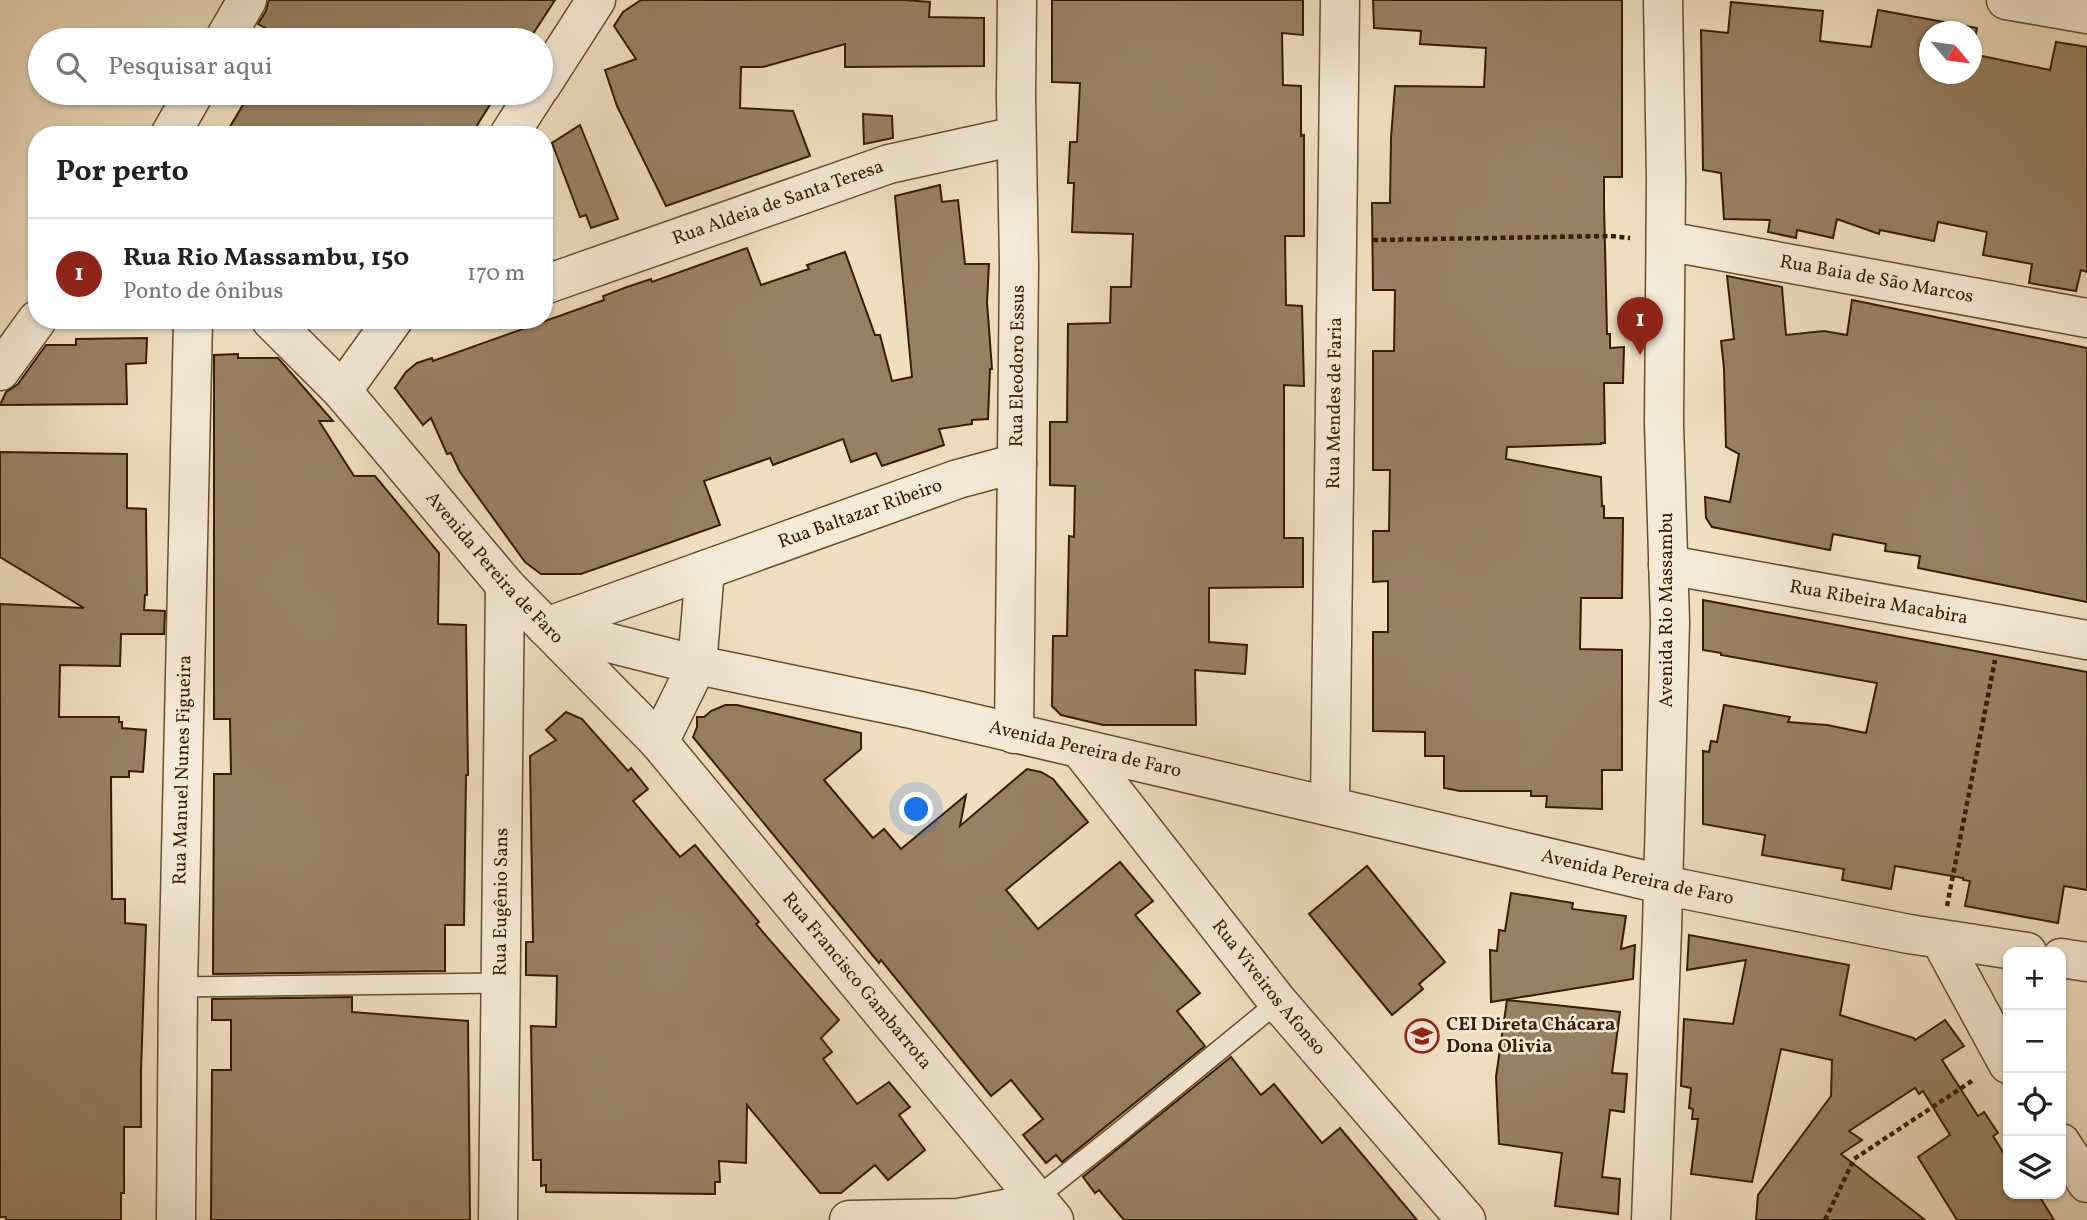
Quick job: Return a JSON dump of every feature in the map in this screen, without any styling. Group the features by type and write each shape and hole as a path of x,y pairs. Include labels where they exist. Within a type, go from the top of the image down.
{"street":[{"path":"231,28 247,0"},
{"path":"553,67 596,0"},
{"name":"Rua Eleodoro Essus","path":"1014,734 1017,0"},
{"name":"Rua Mendes de Faria","path":"1330,805 1340,0"},
{"name":"Avenida Rio Massambu","path":"1651,1220 1670,622 1664,424 1664,0"},
{"path":"2006,0 2087,14"},
{"path":"175,126 187,105"},
{"path":"515,126 528,105"},
{"name":"Rua Aldeia de Santa Teresa","path":"553,282 889,164 1016,136"},
{"name":"Rua Baia de São Marcos","path":"1666,241 2087,318"},
{"path":"0,371 30,329"},
{"name":"Rua Manuel Nunes Figueira","path":"176,1220 178,987 193,329"},
{"name":"Avenida Pereira de Faro","path":"280,329 342,391 505,585 546,627 697,665 916,710 1663,884 1940,939 2003,948"},
{"path":"342,391 387,329"},
{"name":"Rua Baltazar Ribeiro","path":"546,627 958,479 1017,463"},
{"name":"Rua Ribeira Macabira","path":"1668,565 2087,640"},
{"path":"659,742 697,665 705,569"},
{"name":"Rua Eugênio Sans","path":"498,1220 505,585"},
{"name":"Rua Francisco Gambarrota","path":"546,627 659,742 1045,1209"},
{"name":"Rua Viveiros Afonso","path":"1080,749 1278,1002 1466,1220"},
{"path":"1940,939 2003,1056"},
{"path":"2066,959 2087,962"},
{"path":"2066,1151 2087,1183"},
{"path":"849,1220 959,1218 1012,1208 1045,1209"}],"lane":[{"path":"178,987 500,983"},
{"path":"1045,1209 1117,1134 1278,1002"}],"path":[{"path":"1337,240 1610,236 1666,241"},
{"path":"1940,939 2002,625"},
{"path":"1825,1220 1854,1159 2003,1064"}],"building":[{"path":"269,0 555,0 537,28 265,28 258,24"},
{"path":"641,0 930,2 929,17 984,18 984,66 845,67 845,44 763,67 741,67 740,108 793,111 810,156 666,206 617,106 605,70 636,59 614,26 623,12"},
{"path":"1052,0 1303,0 1303,35 1282,33 1283,85 1301,86 1301,136 1304,135 1304,236 1285,236 1286,305 1302,306 1304,386 1284,385 1284,538 1303,538 1303,587 1209,588 1209,642 1247,645 1245,674 1195,670 1196,725 1103,725 1061,715 1052,706 1053,636 1067,636 1069,536 1074,537 1075,486 1050,485 1050,422 1067,422 1068,324 1110,323 1111,287 1131,287 1133,234 1072,232 1074,183 1068,183 1070,142 1077,142 1080,83 1052,82"},
{"path":"1373,0 1622,0 1622,177 1604,177 1604,204 1607,334 1610,334 1610,348 1624,347 1623,383 1604,383 1605,443 1507,447 1506,459 1601,477 1604,518 1623,518 1622,598 1581,598 1580,649 1622,650 1622,770 1602,770 1602,809 1546,807 1547,796 1531,796 1531,791 1460,791 1444,788 1444,756 1425,756 1425,732 1373,731 1373,632 1388,632 1388,581 1373,582 1373,531 1389,531 1390,470 1373,470 1373,351 1394,351 1395,290 1373,290 1372,203 1390,203 1395,86 1484,87 1486,48 1420,44 1421,31 1374,28"},
{"path":"1731,2 1823,11 1820,41 1871,47 1878,10 1938,21 1919,21 1919,84 1982,84 1982,56 2050,70 2056,42 2087,47 2087,272 2081,270 2076,291 2029,283 2032,264 1983,255 1987,232 1938,222 1934,241 1880,230 1879,234 1837,219 1833,238 1797,230 1796,238 1768,232 1770,220 1724,219 1721,173 1703,170 1701,30 1728,33"},
{"path":"243,105 490,105 477,126 230,126"},
{"path":"863,114 892,116 893,138 864,144"},
{"path":"580,125 618,219 591,228 586,215 580,217 553,142"},
{"path":"940,185 942,202 958,200 965,264 989,264 987,302 992,369 988,419 972,420 972,424 939,429 944,445 882,466 876,453 851,462 843,439 773,465 770,458 704,481 720,525 581,574 541,574 525,562 460,472 451,453 447,454 431,418 423,425 395,388 406,372 417,363 432,358 433,361 523,329 553,329 553,318 604,300 603,296 651,279 652,282 747,248 761,285 809,269 807,265 845,252 875,335 880,335 892,381 912,377 895,196"},
{"path":"1727,276 1782,287 1786,335 1824,331 1847,335 1852,300 2087,348 2087,602 1918,568 1920,556 1885,551 1886,544 1833,534 1830,550 1712,527 1706,518 1705,497 1730,502 1739,454 1726,447 1721,341 1734,339"},
{"path":"147,338 146,363 126,364 127,404 0,405 6,392 18,384 46,345 76,345 76,339"},
{"path":"238,354 238,358 278,358 333,421 319,421 354,476 375,476 439,553 438,624 466,625 468,775 464,925 445,925 445,971 213,974 214,774 231,774 230,719 214,719 214,355"},
{"path":"0,452 127,454 127,508 146,509 147,595 144,610 165,611 164,634 121,634 120,666 60,665 59,717 119,717 122,728 146,730 143,772 129,771 129,777 111,777 112,899 125,899 125,923 146,925 141,1127 124,1127 124,1193 121,1193 121,1220 6,1220 6,1217 0,1217 0,604 84,608 0,557"},
{"path":"1703,600 2087,672 2087,890 2064,886 2058,923 1965,906 1970,881 1963,878 1895,866 1891,889 1842,880 1844,869 1762,855 1765,835 1703,824 1703,751 1709,752 1711,741 1717,742 1724,705 1790,717 1788,722 1827,725 1866,733 1877,683 1703,650"},
{"path":"725,705 737,705 861,733 861,749 824,780 873,838 884,829 901,849 966,795 960,826 1027,769 1041,772 1053,779 1088,822 1006,890 1038,929 1120,862 1153,901 1135,915 1200,993 1177,1011 1205,1046 1062,1162 1056,1155 1046,1163 1023,1135 1043,1119 1011,1080 991,1096 881,960 879,963 693,737 697,717 704,717"},
{"path":"566,712 582,719 628,771 631,768 648,789 633,801 680,857 695,845 759,922 756,924 839,1020 821,1038 832,1052 823,1059 857,1104 889,1082 910,1107 899,1115 925,1150 888,1180 875,1165 841,1193 820,1193 747,1105 746,1163 719,1161 720,1182 715,1182 715,1194 546,1192 546,1185 541,1186 541,1160 533,1160 531,1026 556,1027 557,976 526,975 526,942 533,942 530,756 556,740 546,730"},
{"path":"1367,866 1445,962 1419,984 1423,989 1392,1015 1309,914"},
{"path":"1511,893 1573,903 1572,909 1626,916 1621,949 1635,945 1633,979 1491,1002 1490,950 1497,951 1499,930 1505,931"},
{"path":"1689,935 1849,965 1840,1015 1915,1040 1945,1020 1964,1046 1942,1060 1978,1116 1984,1112 1998,1133 1993,1136 2003,1152 2003,1199 2041,1199 2054,1220 1957,1220 1918,1157 1950,1135 1923,1091 1919,1094 1915,1088 1849,1131 1862,1140 1841,1154 1925,1220 1756,1220 1758,1195 1831,1096 1832,1060 1781,1049 1752,1182 1691,1174 1698,1119 1692,1119 1693,1109 1689,1108 1691,1088 1681,1086 1684,1019 1733,1024 1746,960 1687,970"},
{"path":"352,997 352,1012 468,1021 470,1220 211,1220 212,1070 231,1070 231,1020 212,1020 212,999"},
{"path":"1507,1000 1620,1012 1612,1073 1627,1074 1624,1112 1610,1110 1602,1177 1620,1179 1618,1214 1555,1206 1562,1153 1499,1144 1496,1077"},
{"path":"1231,1057 1261,1095 1274,1084 1322,1143 1340,1128 1417,1220 1124,1220 1099,1190 1095,1193 1083,1177"}],"place":[{"name":"Rua Rio Massambu, 150","path":"1640,355"},
{"name":"CEI Direta Chácara Dona Olivia","path":"1422,1036"}]}
